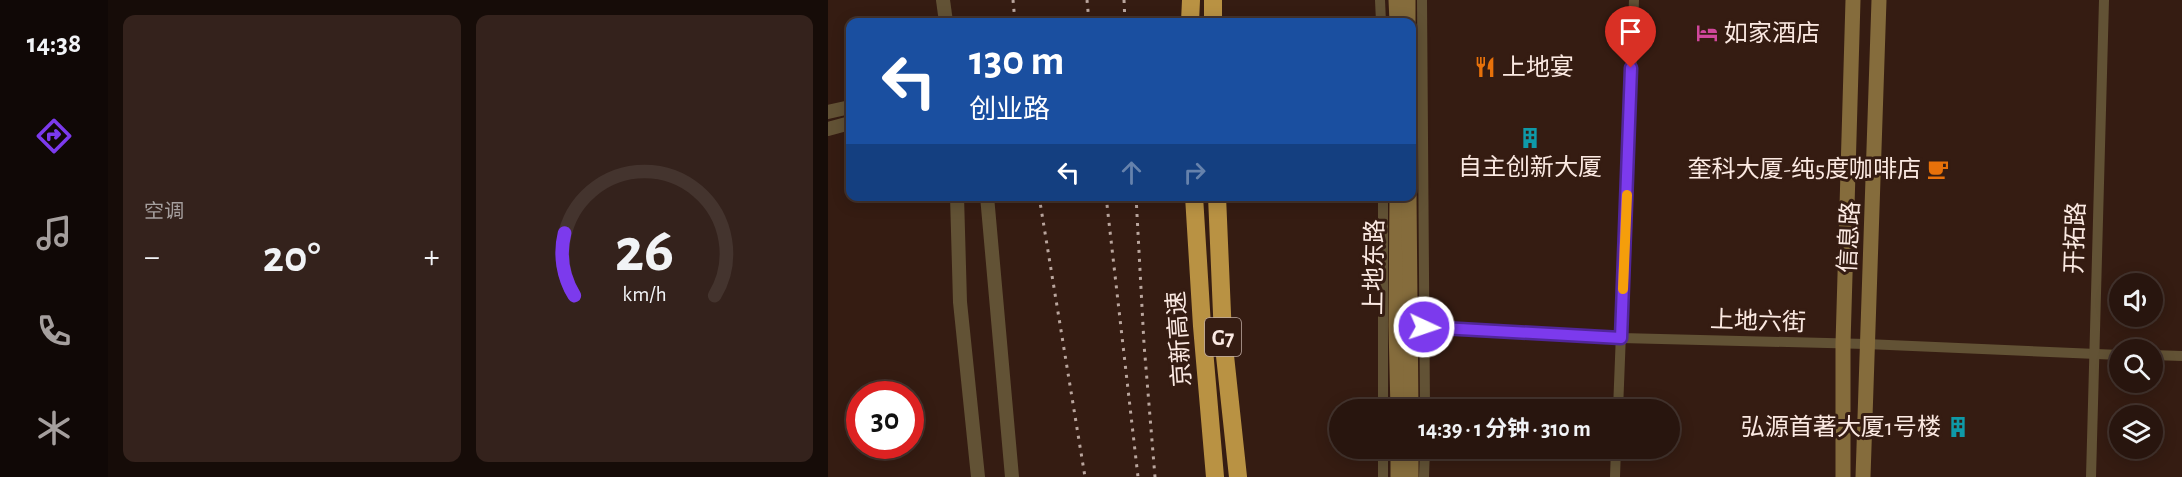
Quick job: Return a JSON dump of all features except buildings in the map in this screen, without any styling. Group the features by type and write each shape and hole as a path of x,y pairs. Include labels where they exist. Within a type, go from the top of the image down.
{"highway":[{"path":"1190,18 1191,0"},
{"path":"1213,0 1213,18"},
{"name":"京新高速","path":"1194,201 1215,477"},
{"name":"京新高速","path":"1217,201 1223,337 1238,477"},
{"path":"1220,257 1242,396 1250,477"}],"main road":[{"path":"1396,0 1397,18"},
{"path":"1408,0 1408,18"},
{"name":"信息路","path":"1843,477 1843,344 1853,0"},
{"name":"信息路","path":"1863,477 1879,0"},
{"name":"上地东路","path":"1397,201 1410,327 1404,350 1399,399"},
{"name":"上地东路","path":"1404,350 1410,399"},
{"path":"1398,459 1398,477"},
{"path":"1411,459 1411,477"}],"street":[{"path":"943,0 945,18"},
{"path":"1380,0 1381,18"},
{"path":"1416,164 1422,0"},
{"path":"1618,399 1634,0"},
{"name":"开拓路","path":"2091,477 2104,0"},
{"path":"828,112 846,108"},
{"path":"828,129 846,124"},
{"path":"957,201 960,302 978,477"},
{"path":"987,201 1012,477"},
{"path":"1397,201 1404,350 1421,399"},
{"path":"1410,327 1415,201"},
{"name":"上地六街","path":"1410,327 1621,338 1866,344 2109,355"},
{"path":"1387,399 1404,350"},
{"path":"2163,355 2182,356"},
{"path":"1383,459 1383,477"},
{"path":"1424,477 1425,459"},
{"path":"1615,477 1616,459"}],"railway":[{"path":"1013,0 1015,18"},
{"path":"1087,0 1089,18"},
{"path":"1124,0 1125,18"},
{"path":"1040,201 1085,477"},
{"path":"1107,201 1138,477"},
{"path":"1136,201 1144,344 1155,477"}],"slow traffic":[{"path":"1623,289 1627,195"}],"place":[{"name":"如家酒店","path":"1707,33"},
{"name":"上地宴","path":"1485,67"},
{"name":"自主创新大厦","path":"1530,138"},
{"name":"奎科大厦-纯5度咖啡店","path":"1938,169"},
{"name":"弘源首著大厦1号楼","path":"1958,427"}],"route":[{"path":"1424,327 1621,338 1631,68"}]}
